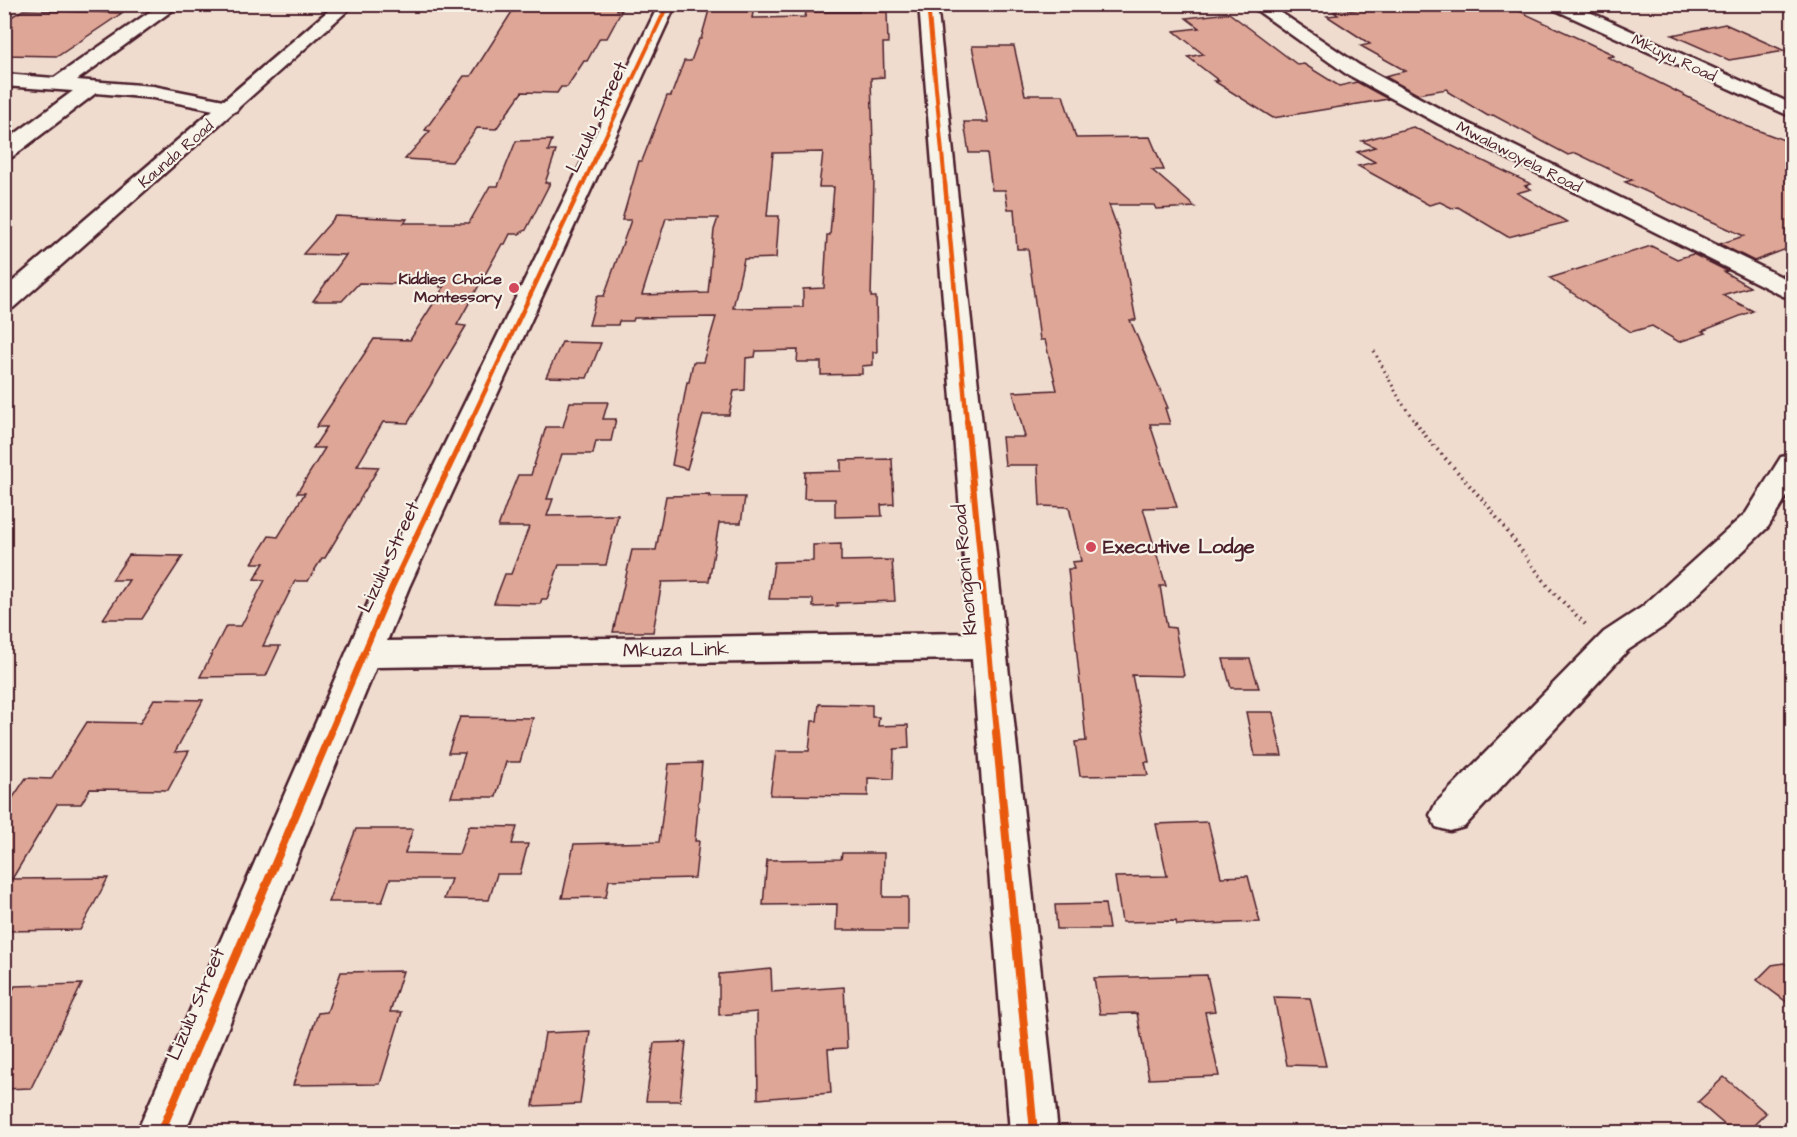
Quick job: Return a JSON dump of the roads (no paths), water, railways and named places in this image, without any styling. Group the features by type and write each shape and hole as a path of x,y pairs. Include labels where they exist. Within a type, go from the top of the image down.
{"street":[{"path":"60,83 172,4"},
{"name":"Kaunda Road","path":"4,303 347,4"},
{"name":"Lizulu Street","path":"160,1132 392,587 668,4"},
{"name":"Khongoni Road","path":"928,4 1034,1132"},
{"name":"Mwalawoyela Road","path":"1256,4 1352,69 1425,109 1792,291"},
{"name":"Mkuyu Road","path":"1557,4 1790,108"},
{"path":"4,80 93,86 178,96 229,107"},
{"path":"4,152 93,86"},
{"path":"1450,815 1616,641 1654,616 1756,519 1792,464"},
{"name":"Mkuza Link","path":"364,654 989,646"}],"place":[{"name":"Kiddies Choice Montessory","path":"514,288"},
{"name":"Executive Lodge","path":"1091,547"}]}
